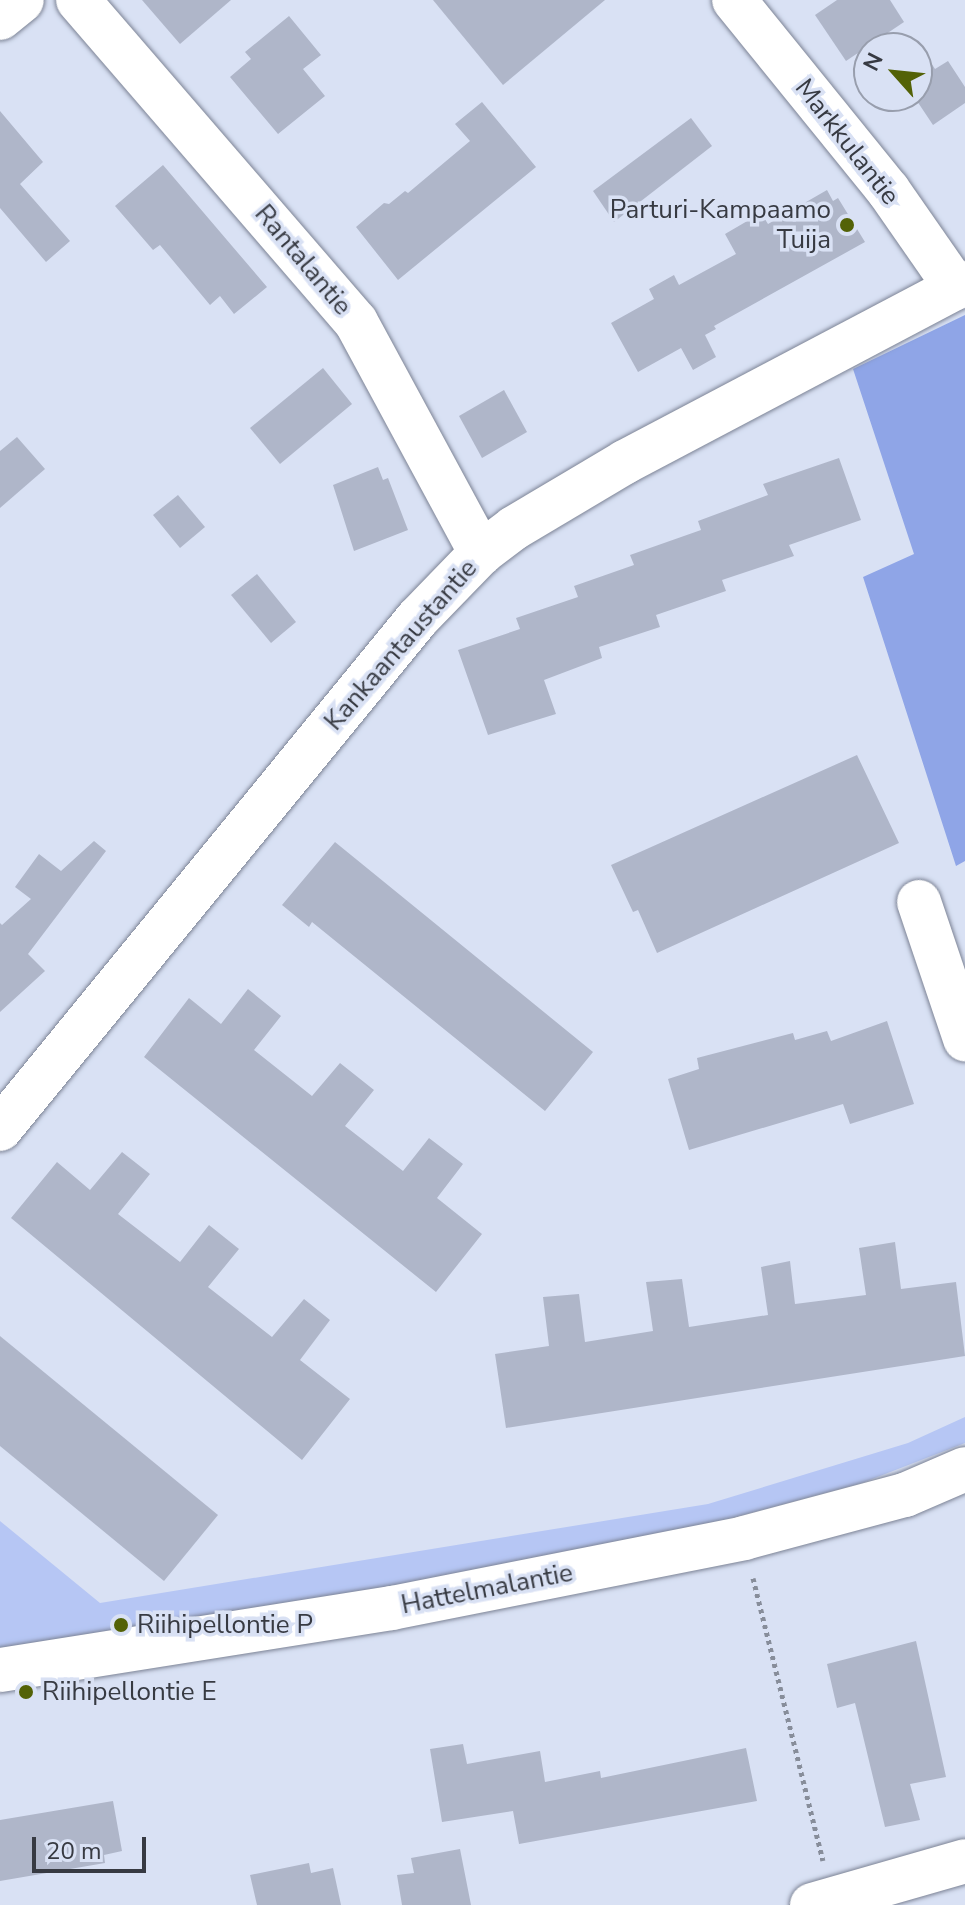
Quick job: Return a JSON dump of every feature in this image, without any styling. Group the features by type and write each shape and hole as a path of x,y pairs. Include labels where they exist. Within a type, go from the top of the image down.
{"street":[{"path":"0,18 22,0"},
{"name":"Rantalantie","path":"78,0 356,322 481,553"},
{"name":"Markkulantie","path":"734,0 888,190 960,285"},
{"name":"Kankaantaustantie","path":"0,1129 380,664 481,553 514,528 625,462 960,285"},
{"path":"919,902 965,1039"},
{"name":"Hattelmalantie","path":"0,1670 392,1608 744,1538 905,1495 965,1469"},
{"path":"822,1903 965,1861"}],"path":[{"path":"744,1538 822,1903"}],"shaded area":[{"path":"965,315 965,861 956,866 863,577 914,554 853,369"},
{"path":"965,1417 965,1443 862,1483 650,1540 237,1615 0,1648 0,1521 100,1603 708,1504 908,1443"}],"building":[{"path":"142,0 231,0 180,44"},
{"path":"433,0 605,0 503,85"},
{"path":"837,0 890,0 904,22 889,32 853,32 853,56 846,61 815,15"},
{"path":"289,16 321,55 303,69 325,96 278,134 230,77 251,59 245,52"},
{"path":"948,61 965,87 965,103 933,125 924,112 933,112 933,66 935,69"},
{"path":"482,102 536,167 398,280 356,227 384,203 389,204 405,191 408,193 470,141 455,124"},
{"path":"0,111 43,162 20,184 70,241 46,262 0,208"},
{"path":"691,118 712,146 614,222 593,191"},
{"path":"163,165 267,287 234,314 220,296 210,305 160,245 153,250 115,206"},
{"path":"827,190 833,201 838,198 865,242 714,326 716,329 705,335 716,357 693,370 681,348 638,372 611,323 654,299 649,289 674,275 679,285 736,254 725,234 761,213 768,224"},
{"path":"323,368 352,404 280,464 250,428"},
{"path":"504,390 527,432 482,458 459,416"},
{"path":"17,437 45,469 0,508 0,451"},
{"path":"839,458 861,520 789,545 794,556 722,580 726,591 656,615 660,627 599,647 602,658 544,680 556,714 488,735 458,650 520,629 516,618 578,597 574,586 634,565 630,555 701,530 698,521 768,495 763,484"},
{"path":"378,467 383,480 388,478 408,530 354,551 333,485"},
{"path":"178,495 205,527 180,548 153,515"},
{"path":"257,574 296,622 271,643 231,595"},
{"path":"857,755 899,843 657,953 638,910 633,912 611,865"},
{"path":"94,841 106,851 28,954 45,971 0,1012 0,923 2,925 31,899 15,887 39,854 61,871"},
{"path":"335,842 593,1052 545,1111 312,922 309,927 282,905"},
{"path":"248,989 281,1016 254,1050 312,1096 340,1063 374,1090 345,1126 403,1171 429,1138 463,1164 437,1198 482,1234 436,1292 144,1057 189,998 221,1024"},
{"path":"887,1021 914,1104 850,1124 843,1104 689,1150 668,1079 699,1069 697,1058 793,1033 795,1040 827,1031 831,1041"},
{"path":"122,1152 150,1174 118,1214 180,1262 209,1225 239,1249 208,1287 272,1337 304,1299 330,1320 300,1360 350,1399 302,1460 11,1218 57,1162 90,1190"},
{"path":"895,1242 901,1289 956,1282 965,1356 506,1428 495,1354 549,1346 543,1297 579,1294 585,1342 653,1331 646,1282 682,1279 689,1327 768,1315 761,1267 790,1261 795,1304 866,1295 859,1248"},
{"path":"0,1336 218,1515 164,1581 0,1446"},
{"path":"916,1641 946,1777 910,1784 920,1820 885,1827 855,1703 837,1708 827,1664"},
{"path":"463,1744 467,1764 540,1751 545,1782 600,1771 601,1778 746,1748 757,1801 519,1844 513,1811 442,1822 430,1749"},
{"path":"113,1801 122,1851 104,1855 105,1863 0,1881 0,1820"},
{"path":"460,1849 471,1905 402,1905 397,1875 414,1873 411,1858"},
{"path":"309,1863 311,1873 333,1868 341,1905 257,1905 250,1875"}],"place":[{"name":"Parturi-Kampaamo Tuija","path":"847,225"},
{"name":"Riihipellontie P","path":"121,1625"},
{"name":"Riihipellontie E","path":"26,1692"}]}
